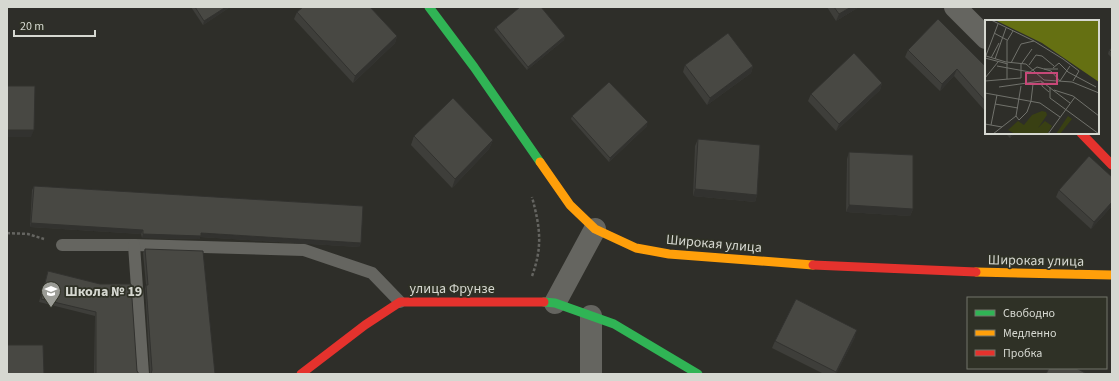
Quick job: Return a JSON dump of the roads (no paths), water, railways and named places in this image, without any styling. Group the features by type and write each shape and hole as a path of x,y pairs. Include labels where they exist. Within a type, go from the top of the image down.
{"street":[{"name":"Широкая улица","path":"429,7 474,67 570,205 595,229 636,248 669,254 828,266 988,273 1112,275"},
{"path":"955,7 985,37"},
{"path":"1082,134 1112,165"},
{"path":"555,303 595,229"},
{"name":"улица Фрунзе","path":"301,374 364,325 400,302 523,301 555,303 614,324 698,374"},
{"path":"591,316 591,374"}],"lane":[{"path":"62,245 134,245 304,250 372,273 400,302"},
{"path":"134,245 143,374"}],"place":[{"name":"Школа № 19","path":"51,308"}]}
